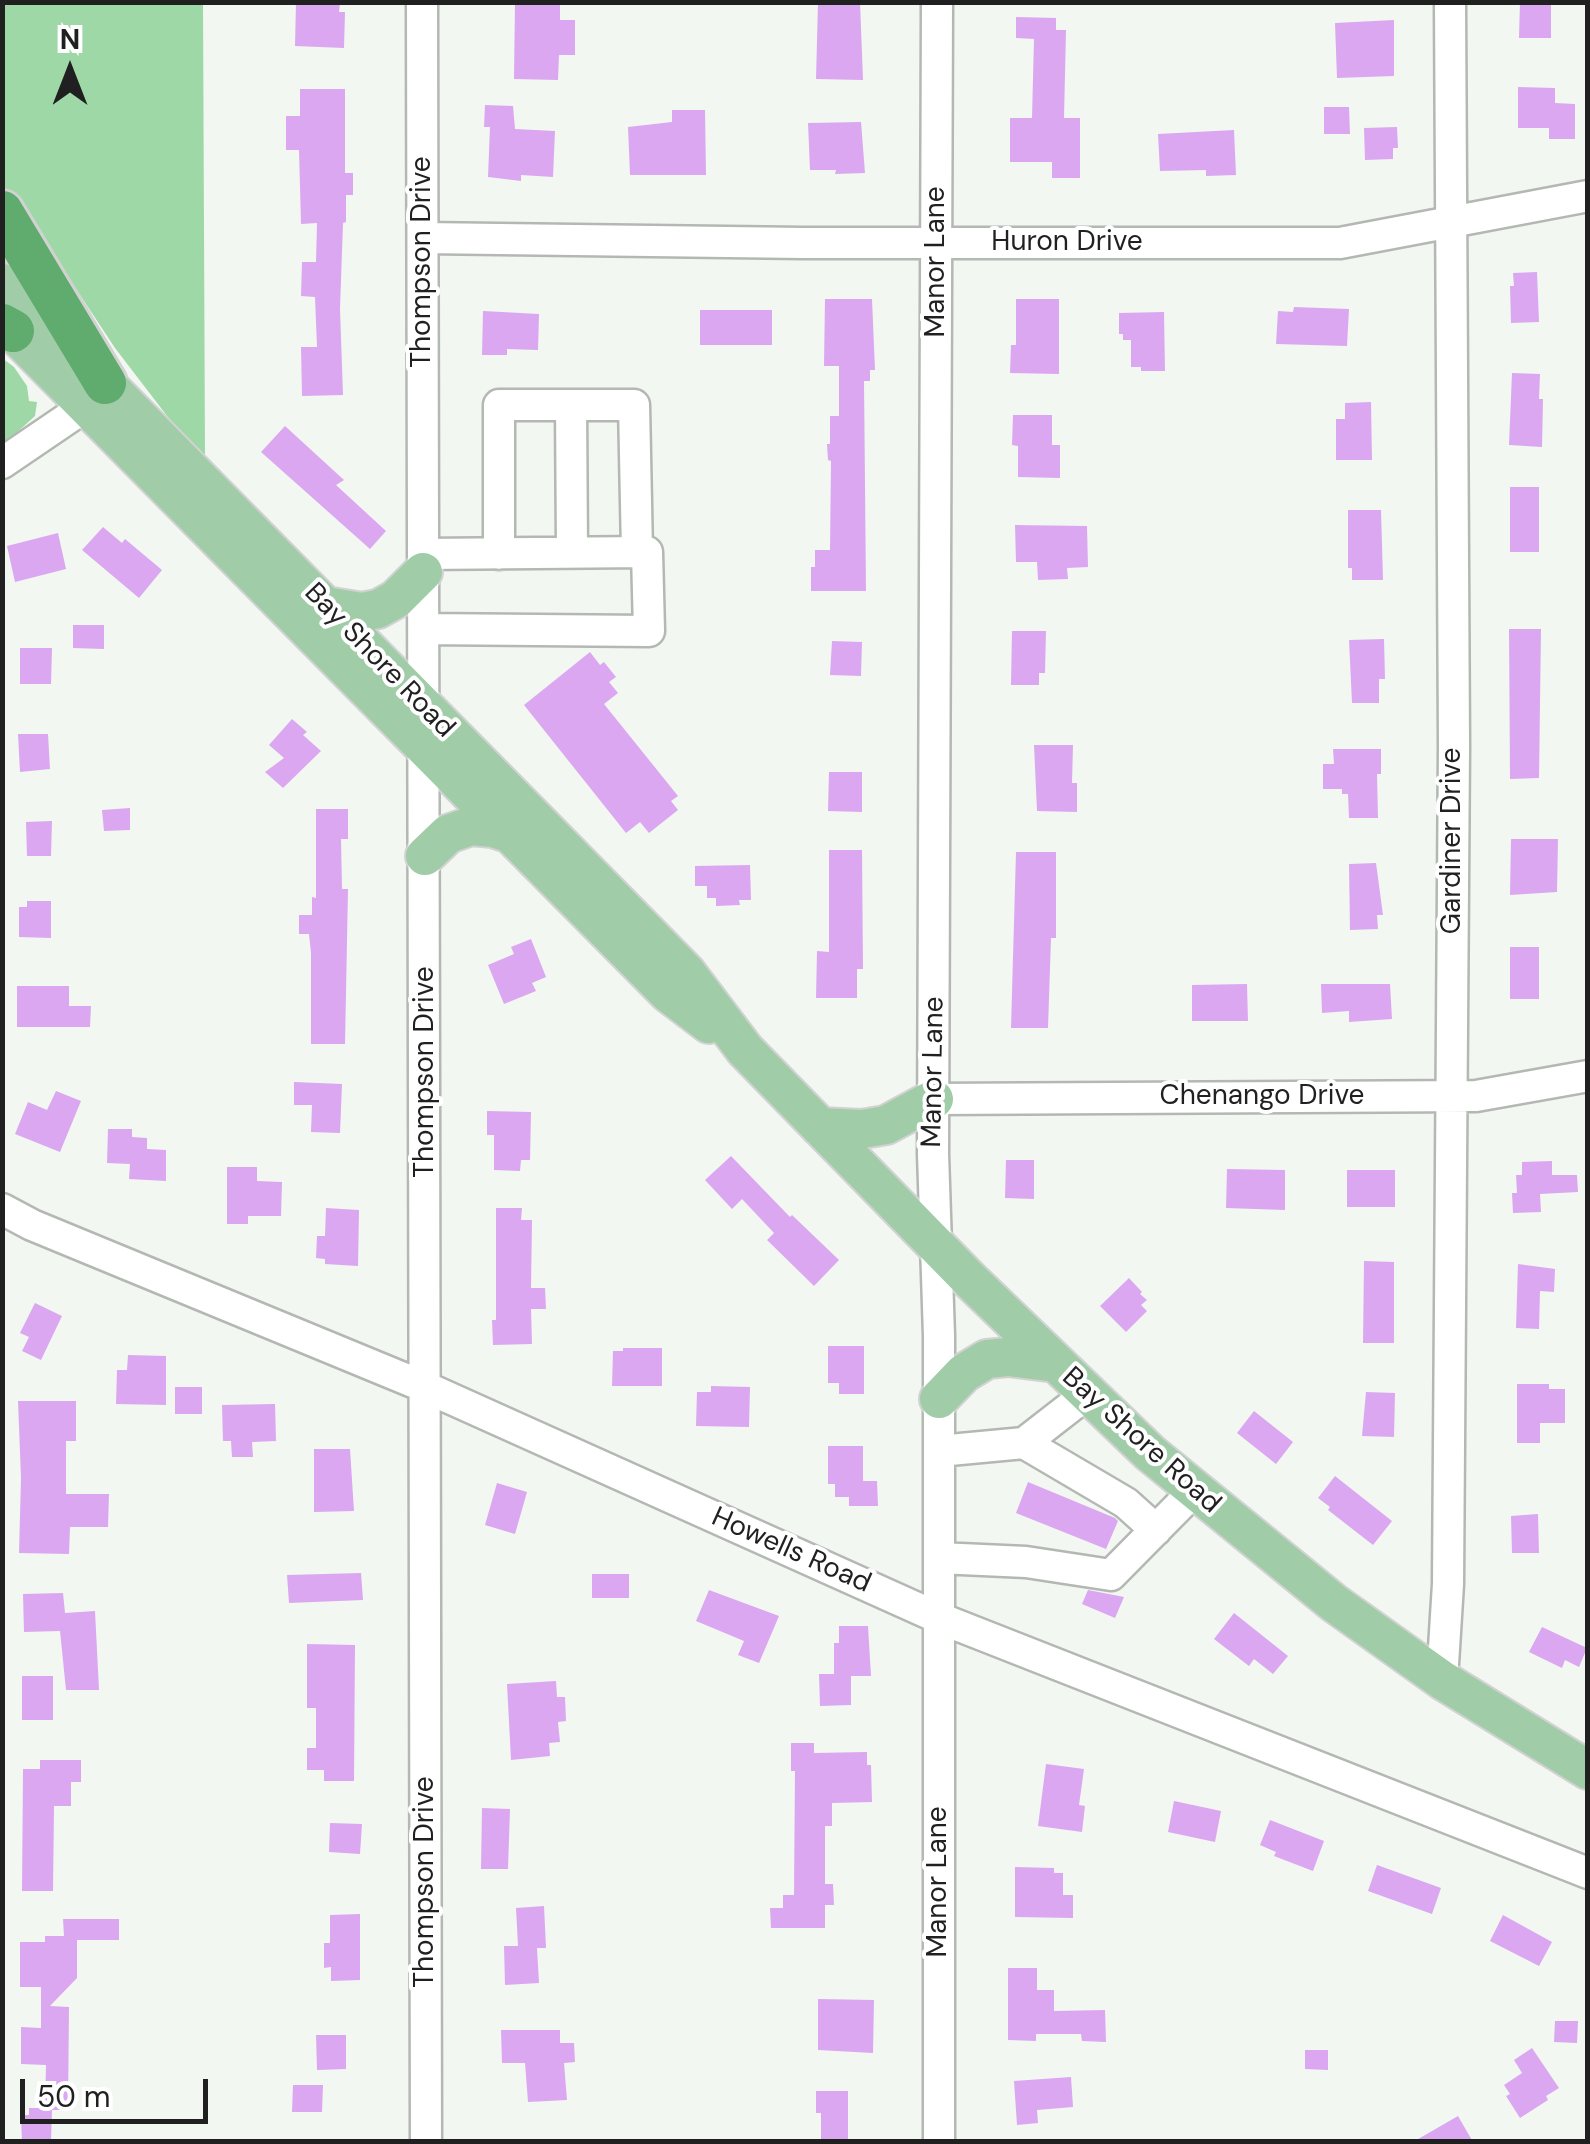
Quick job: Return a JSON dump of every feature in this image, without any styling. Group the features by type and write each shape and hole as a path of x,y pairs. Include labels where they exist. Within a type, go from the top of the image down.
{"highway":[{"path":"2,212 101,392"}],"main road":[{"name":"Bay Shore Road","path":"2,283 425,746 668,993 744,1050"},
{"name":"Bay Shore Road","path":"6,326 101,392 325,606 686,972 744,1050 1056,1364 1194,1491 1334,1604 1442,1680 1588,1770"},
{"path":"325,606 362,612 378,609 396,599 423,563"},
{"path":"426,856 448,834 472,826 511,834"},
{"path":"820,1127 886,1125 934,1098"},
{"path":"939,1399 964,1373 987,1359 1008,1357 1056,1364"}],"street":[{"name":"Thompson Drive","path":"422,2 426,2142"},
{"name":"Manor Lane","path":"936,2 934,1098 939,1399 939,2142"},
{"name":"Gardiner Drive","path":"1442,1680 1448,1584 1454,746 1450,2"},
{"name":"Huron Drive","path":"422,238 1340,243 1588,196"},
{"path":"2,463 101,392"},
{"path":"489,554 499,405 571,404 634,404 637,552"},
{"path":"571,404 572,552"},
{"path":"423,563 489,554 647,552 648,631 424,629"},
{"name":"Chenango Drive","path":"934,1098 1476,1096 1588,1076"},
{"name":"Howells Road","path":"2,1209 32,1225 425,1387 939,1618 1588,1873"},
{"path":"939,1451 1024,1442 1088,1394"},
{"path":"1024,1442 1126,1503 1156,1530"},
{"path":"939,1558 1026,1562 1112,1575 1194,1491"}],"green space":[{"path":"2,3 203,3 205,455 174,425 115,348 39,233 30,237 3,185"},
{"path":"2,358 27,386 29,401 37,402 35,416 2,446"}],"building":[{"path":"296,2 340,2 339,12 345,12 344,48 295,46"},
{"path":"515,2 560,2 560,20 575,20 575,55 559,55 558,80 514,79"},
{"path":"818,2 860,2 863,80 816,79"},
{"path":"1520,2 1551,2 1551,38 1519,38"},
{"path":"1016,17 1056,18 1056,30 1066,30 1064,118 1080,118 1080,178 1052,178 1052,162 1010,162 1010,118 1032,118 1034,39 1016,38"},
{"path":"1394,20 1394,76 1337,78 1335,23"},
{"path":"1518,87 1555,88 1555,103 1575,104 1575,139 1549,139 1549,128 1518,128"},
{"path":"300,89 345,89 345,173 353,173 353,195 346,195 343,223 343,395 302,396 301,347 317,347 315,297 301,296 302,262 316,262 317,223 301,224 299,150 286,150 286,116 300,116"},
{"path":"485,105 513,106 515,129 555,131 553,177 521,175 521,181 488,177 490,127 484,127"},
{"path":"1324,107 1349,107 1350,134 1324,134"},
{"path":"672,110 705,110 706,175 630,175 628,127 672,122"},
{"path":"861,122 865,173 810,170 808,123"},
{"path":"1397,127 1398,148 1393,148 1393,159 1365,160 1364,128"},
{"path":"1234,130 1236,175 1206,176 1206,170 1160,171 1158,134"},
{"path":"1537,272 1539,322 1511,323 1513,273"},
{"path":"825,299 872,299 875,370 870,370 870,381 864,381 866,591 811,591 815,550 830,550 831,461 827,444 830,416 839,416 839,366 824,366"},
{"path":"1016,299 1059,299 1059,374 1010,373 1011,345 1016,345"},
{"path":"1294,307 1349,309 1347,346 1276,344 1278,311 1293,312"},
{"path":"700,310 772,310 772,345 700,345"},
{"path":"483,311 539,314 538,350 507,349 507,355 482,355"},
{"path":"1164,312 1165,371 1131,367 1131,340 1123,340 1123,334 1119,334 1119,313"},
{"path":"1512,373 1540,374 1542,447 1509,445"},
{"path":"1371,402 1372,460 1336,460 1336,419 1345,419 1345,403"},
{"path":"1013,415 1052,415 1052,445 1060,445 1060,478 1018,477 1018,446 1012,445"},
{"path":"285,426 344,480 336,485 386,531 370,549 261,452"},
{"path":"1510,487 1539,487 1539,552 1510,552"},
{"path":"1348,510 1381,510 1383,580 1352,580 1352,568 1348,568"},
{"path":"1015,525 1087,526 1088,567 1067,568 1068,579 1038,580 1037,562 1016,562"},
{"path":"103,527 122,543 125,539 162,570 139,598 82,550"},
{"path":"58,533 66,569 15,582 7,546"},
{"path":"73,625 104,625 104,649 73,648"},
{"path":"1509,629 1541,629 1539,778 1510,779"},
{"path":"1012,631 1046,631 1045,673 1039,673 1039,685 1011,685"},
{"path":"1384,639 1385,679 1379,679 1379,703 1352,703 1349,640"},
{"path":"832,641 862,642 861,676 830,675"},
{"path":"20,648 52,648 51,684 20,684"},
{"path":"590,652 616,677 609,682 618,693 604,704 678,796 671,801 678,810 649,833 640,822 626,833 524,705"},
{"path":"292,719 321,751 283,788 265,772 284,758 269,745"},
{"path":"18,734 48,734 50,769 20,772"},
{"path":"1034,745 1073,745 1072,783 1077,783 1077,812 1037,811"},
{"path":"1333,749 1381,749 1378,818 1349,818 1348,794 1342,794 1342,789 1323,789 1323,764 1334,764"},
{"path":"829,772 862,772 862,812 828,811"},
{"path":"130,808 130,830 104,831 102,810"},
{"path":"316,809 348,809 348,839 341,839 342,889 348,889 345,1044 311,1044 311,953 309,934 299,934 299,915 312,915 312,897 316,898"},
{"path":"52,821 51,856 27,856 26,822"},
{"path":"1511,839 1558,839 1557,892 1510,895"},
{"path":"829,850 862,850 863,969 857,969 857,998 816,998 817,951 829,952"},
{"path":"1016,852 1056,852 1056,938 1051,938 1048,1028 1011,1028"},
{"path":"1376,863 1383,915 1377,915 1378,929 1350,930 1349,864"},
{"path":"750,865 751,900 739,900 740,905 716,906 716,898 707,898 707,886 695,886 695,866"},
{"path":"27,901 51,901 51,938 19,937 19,907 27,907"},
{"path":"531,939 546,977 532,983 536,991 504,1004 488,965 514,954 511,947"},
{"path":"1510,947 1539,947 1539,999 1510,999"},
{"path":"1247,984 1248,1021 1192,1021 1192,985"},
{"path":"1321,984 1390,984 1392,1019 1349,1022 1349,1011 1322,1013"},
{"path":"17,986 69,986 69,1006 91,1006 90,1027 17,1027"},
{"path":"294,1082 342,1084 340,1133 311,1132 312,1105 294,1105"},
{"path":"56,1091 81,1101 60,1152 15,1134 28,1102 47,1110"},
{"path":"487,1111 531,1112 530,1160 521,1160 520,1171 494,1170 494,1135 487,1135"},
{"path":"108,1129 132,1129 132,1137 147,1138 147,1149 166,1150 166,1181 129,1179 130,1164 107,1163"},
{"path":"731,1156 790,1217 839,1260 814,1286 767,1240 774,1233 742,1199 732,1209 705,1180"},
{"path":"1006,1160 1034,1160 1034,1199 1005,1198"},
{"path":"1552,1161 1552,1175 1577,1175 1578,1192 1540,1194 1541,1212 1513,1213 1512,1193 1517,1193 1516,1175 1522,1175 1522,1162"},
{"path":"227,1167 257,1167 257,1181 282,1182 281,1216 248,1216 248,1224 227,1224"},
{"path":"1227,1169 1285,1170 1285,1210 1226,1208"},
{"path":"1347,1170 1395,1170 1395,1207 1347,1207"},
{"path":"326,1208 359,1210 358,1266 325,1264 325,1259 316,1258 317,1236 325,1236"},
{"path":"496,1208 522,1208 521,1220 532,1220 531,1288 545,1288 546,1309 531,1309 532,1344 493,1345"},
{"path":"1364,1261 1394,1262 1394,1343 1363,1343"},
{"path":"1518,1264 1555,1269 1554,1292 1540,1291 1539,1329 1516,1328"},
{"path":"1129,1278 1147,1300 1141,1305 1147,1311 1126,1332 1100,1306"},
{"path":"35,1303 62,1316 41,1360 22,1351 29,1337 20,1333"},
{"path":"828,1346 864,1346 864,1394 839,1394 839,1383 828,1383"},
{"path":"662,1348 662,1386 612,1386 613,1351"},
{"path":"128,1355 166,1356 166,1405 116,1404 117,1370 127,1370"},
{"path":"1517,1384 1549,1384 1549,1389 1565,1389 1565,1423 1540,1423 1540,1443 1517,1443"},
{"path":"711,1386 750,1387 749,1427 696,1426 697,1392 711,1392"},
{"path":"175,1387 202,1387 202,1414 175,1414"},
{"path":"1366,1392 1395,1393 1394,1437 1362,1436"},
{"path":"18,1401 76,1401 76,1441 66,1441 66,1494 109,1494 108,1527 70,1527 69,1554 19,1553"},
{"path":"275,1404 276,1441 252,1442 253,1457 232,1457 231,1441 223,1441 222,1405"},
{"path":"1254,1411 1293,1442 1276,1464 1237,1433"},
{"path":"828,1446 863,1446 863,1481 877,1481 878,1506 849,1506 849,1497 835,1497 835,1484 828,1484"},
{"path":"314,1449 350,1449 354,1511 314,1512"},
{"path":"1335,1476 1392,1521 1373,1545 1318,1498"},
{"path":"1028,1482 1115,1518 1118,1521 1106,1549 1016,1513"},
{"path":"497,1483 527,1492 515,1534 485,1525"},
{"path":"1538,1514 1539,1553 1512,1553 1511,1516"},
{"path":"361,1573 363,1600 289,1603 287,1575"},
{"path":"592,1574 629,1574 629,1598 592,1598"},
{"path":"709,1590 779,1616 759,1663 738,1655 744,1641 696,1621"},
{"path":"1088,1590 1124,1597 1115,1618 1082,1604"},
{"path":"63,1593 65,1613 95,1611 99,1690 66,1690 60,1631 24,1632 23,1594"},
{"path":"1234,1613 1288,1656 1273,1674 1254,1659 1249,1666 1214,1639"},
{"path":"839,1626 868,1626 871,1676 851,1676 851,1705 820,1706 819,1674 834,1674 834,1643 839,1643"},
{"path":"1542,1627 1587,1648 1579,1667 1565,1660 1562,1668 1529,1652"},
{"path":"307,1644 355,1645 354,1781 324,1781 324,1770 307,1770 307,1748 316,1748 316,1708 307,1708"},
{"path":"22,1676 53,1676 53,1720 22,1720"},
{"path":"556,1681 557,1697 565,1697 566,1721 558,1722 560,1742 549,1743 550,1756 511,1760 507,1684"},
{"path":"791,1743 814,1743 814,1753 867,1752 867,1765 871,1765 872,1802 832,1803 832,1826 825,1826 825,1884 833,1884 834,1905 825,1905 825,1928 771,1928 770,1908 783,1908 783,1895 794,1895 795,1771 791,1771"},
{"path":"40,1760 81,1760 81,1782 71,1782 71,1806 54,1806 53,1891 22,1891 23,1769 40,1769"},
{"path":"1046,1764 1084,1769 1079,1805 1085,1806 1082,1832 1038,1826"},
{"path":"1174,1801 1221,1811 1215,1842 1168,1832"},
{"path":"482,1808 510,1809 508,1869 481,1869"},
{"path":"1270,1820 1324,1841 1313,1871 1274,1856 1276,1852 1260,1845"},
{"path":"330,1823 362,1824 360,1854 329,1852"},
{"path":"1377,1865 1441,1888 1432,1914 1368,1891"},
{"path":"1015,1867 1054,1868 1054,1873 1063,1873 1063,1895 1073,1895 1073,1918 1015,1917"},
{"path":"544,1906 546,1948 537,1948 539,1983 505,1985 504,1946 518,1946 516,1908"},
{"path":"360,1914 360,1980 331,1981 331,1967 324,1968 324,1943 330,1943 330,1915"},
{"path":"1503,1915 1552,1942 1539,1966 1490,1941"},
{"path":"63,1919 119,1919 119,1940 77,1940 77,1978 50,2006 69,2007 68,2110 52,2110 51,2142 22,2142 21,2115 29,2115 29,2108 45,2108 46,2065 21,2064 21,2027 41,2028 41,1987 20,1987 20,1942 45,1942 45,1936 64,1936"},
{"path":"1008,1968 1037,1968 1037,1990 1054,1990 1054,2011 1105,2010 1106,2042 1082,2041 1081,2034 1036,2034 1036,2041 1008,2040"},
{"path":"818,1999 874,2000 873,2053 818,2050"},
{"path":"1555,2021 1578,2021 1577,2043 1554,2042"},
{"path":"501,2030 560,2030 560,2043 574,2043 575,2062 564,2063 567,2100 528,2102 525,2063 502,2063"},
{"path":"316,2035 346,2035 346,2069 317,2070"},
{"path":"1532,2048 1559,2088 1520,2118 1504,2085 1522,2073 1514,2060"},
{"path":"1305,2050 1328,2050 1328,2070 1305,2069"},
{"path":"1071,2077 1073,2107 1037,2110 1038,2123 1017,2125 1014,2081"},
{"path":"293,2085 323,2085 322,2112 292,2112"},
{"path":"816,2091 848,2091 848,2142 821,2142"},
{"path":"1458,2116 1473,2142 1413,2142"}]}
